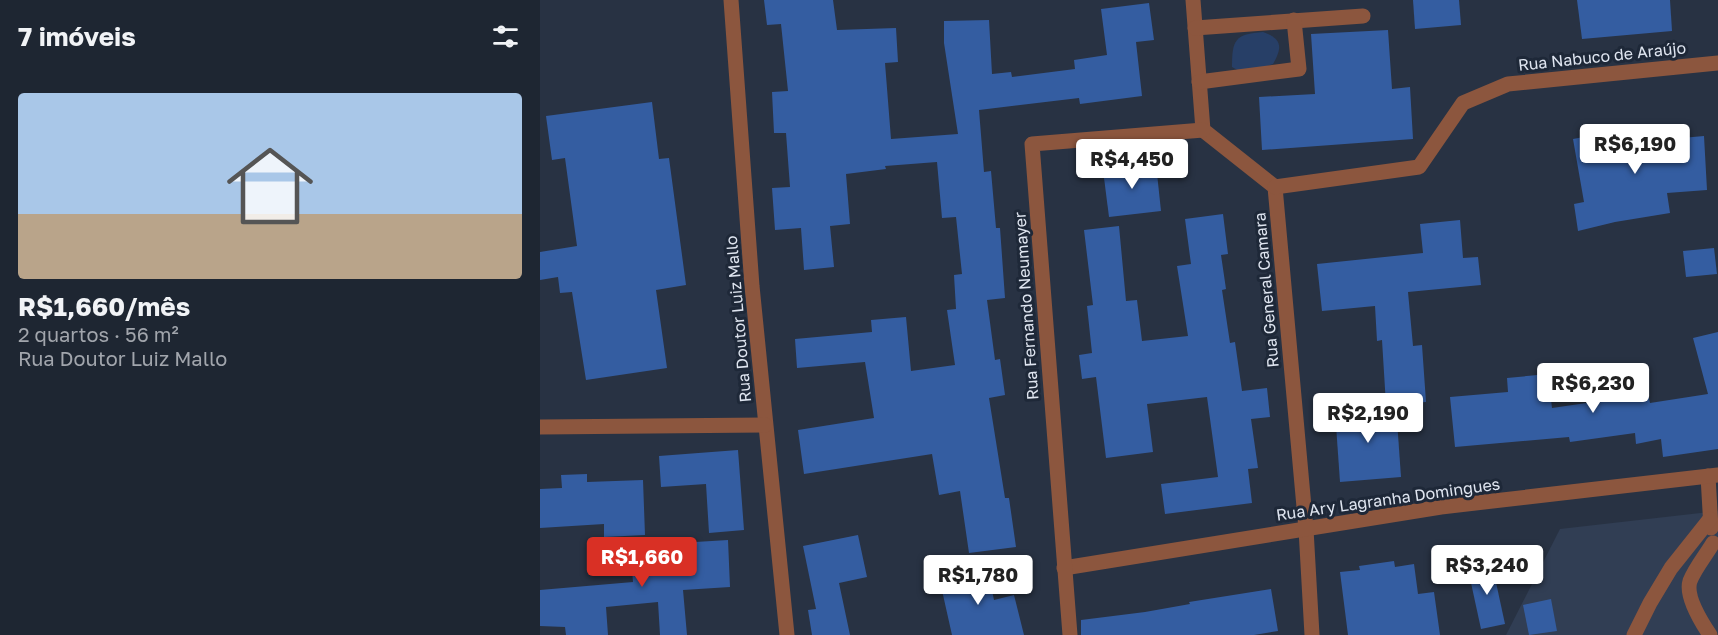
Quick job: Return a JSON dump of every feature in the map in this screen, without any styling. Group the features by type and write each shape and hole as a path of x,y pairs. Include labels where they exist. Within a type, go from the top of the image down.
{"street":[{"name":"Rua Doutor Luiz Mallo","path":"731,0 752,286 787,635"},
{"path":"1193,0 1203,130 1275,187"},
{"path":"1195,27 1363,16"},
{"path":"1199,82 1299,69 1294,20"},
{"name":"Rua Nabuco de Araújo","path":"1275,187 1419,167 1463,103 1508,84 1718,63"},
{"name":"Rua Fernando Neumayer","path":"1070,635 1032,144 1203,130"},
{"name":"Rua General Camara","path":"1275,187 1306,529 1312,635"},
{"path":"540,427 765,425"},
{"path":"1710,635 1699,618 1689,583 1716,546 1710,519 1713,475"},
{"name":"Rua Ary Lagranha Domingues","path":"1064,568 1441,507 1713,475"},
{"path":"1634,635 1671,568 1710,519"}],"shaded area":[{"path":"1263,32 1274,38 1279,45 1273,64 1245,74 1232,67 1233,50 1237,40 1246,35"},
{"path":"1718,511 1718,635 1506,635 1560,529"}],"building":[{"path":"764,0 833,0 837,30 896,28 898,62 885,63 891,139 958,134 944,43 944,21 989,20 992,74 1011,72 1012,77 1075,69 1074,60 1107,55 1101,9 1149,3 1154,40 1136,42 1142,96 1080,104 1079,98 979,110 984,172 991,171 996,228 1000,228 1005,298 987,300 995,360 1000,359 1005,395 989,398 1005,498 1009,498 1016,547 969,553 960,491 939,495 932,454 804,474 798,430 874,418 865,362 797,368 795,339 872,332 871,320 906,317 911,371 955,365 947,310 956,309 954,275 962,274 956,217 942,218 937,162 885,166 886,169 846,174 850,224 830,226 834,267 804,270 801,228 775,230 772,188 790,187 786,133 774,133 772,92 788,91 781,24 767,25"},
{"path":"1413,0 1459,0 1461,25 1415,29"},
{"path":"1577,0 1670,0 1672,31 1582,39"},
{"path":"1388,30 1392,89 1410,87 1413,139 1262,150 1259,97 1315,94 1311,34"},
{"path":"652,102 659,159 669,158 686,285 656,290 667,368 586,380 572,292 560,293 558,277 540,280 540,252 577,246 565,158 552,160 546,116"},
{"path":"1657,131 1659,140 1704,136 1707,190 1667,193 1670,213 1578,231 1574,204 1584,202 1573,139 1610,132 1611,137"},
{"path":"1156,164 1161,211 1109,217 1103,170"},
{"path":"1223,214 1228,254 1221,255 1226,289 1222,290 1230,343 1235,342 1242,391 1267,388 1270,417 1251,419 1258,468 1248,469 1252,503 1165,514 1161,484 1218,477 1207,397 1147,404 1153,452 1106,458 1096,377 1082,379 1079,355 1092,353 1087,306 1093,305 1084,230 1119,226 1126,301 1137,300 1142,341 1188,336 1177,266 1191,264 1185,219"},
{"path":"1460,220 1463,258 1478,257 1481,285 1408,292 1413,346 1422,345 1426,402 1386,405 1382,340 1377,341 1375,306 1322,311 1317,264 1423,253 1420,224"},
{"path":"1714,248 1717,274 1686,277 1683,251"},
{"path":"1718,332 1718,449 1663,457 1661,439 1636,444 1635,433 1570,442 1569,437 1455,447 1450,397 1508,392 1507,378 1548,374 1552,408 1648,394 1650,403 1708,394 1693,338"},
{"path":"1396,406 1401,477 1340,482 1335,411"},
{"path":"738,450 744,530 709,533 706,484 661,487 659,456"},
{"path":"587,474 587,482 643,480 645,535 604,537 604,524 540,528 540,489 562,488 561,475"},
{"path":"858,535 867,577 839,583 850,635 812,635 808,610 816,609 803,546"},
{"path":"728,540 730,587 683,590 687,635 660,635 658,602 606,607 608,635 566,635 565,627 540,626 540,590 633,582 630,546"},
{"path":"1394,561 1395,567 1414,564 1418,594 1434,592 1440,635 1348,635 1340,572 1360,570 1359,566"},
{"path":"1492,564 1505,624 1481,629 1468,569"},
{"path":"987,566 994,600 1014,595 1024,635 952,635 939,577"},
{"path":"1271,589 1278,631 1254,635 1081,635 1081,620 1145,612 1190,604 1189,602"},
{"path":"1551,599 1557,631 1529,635 1523,605"}]}
